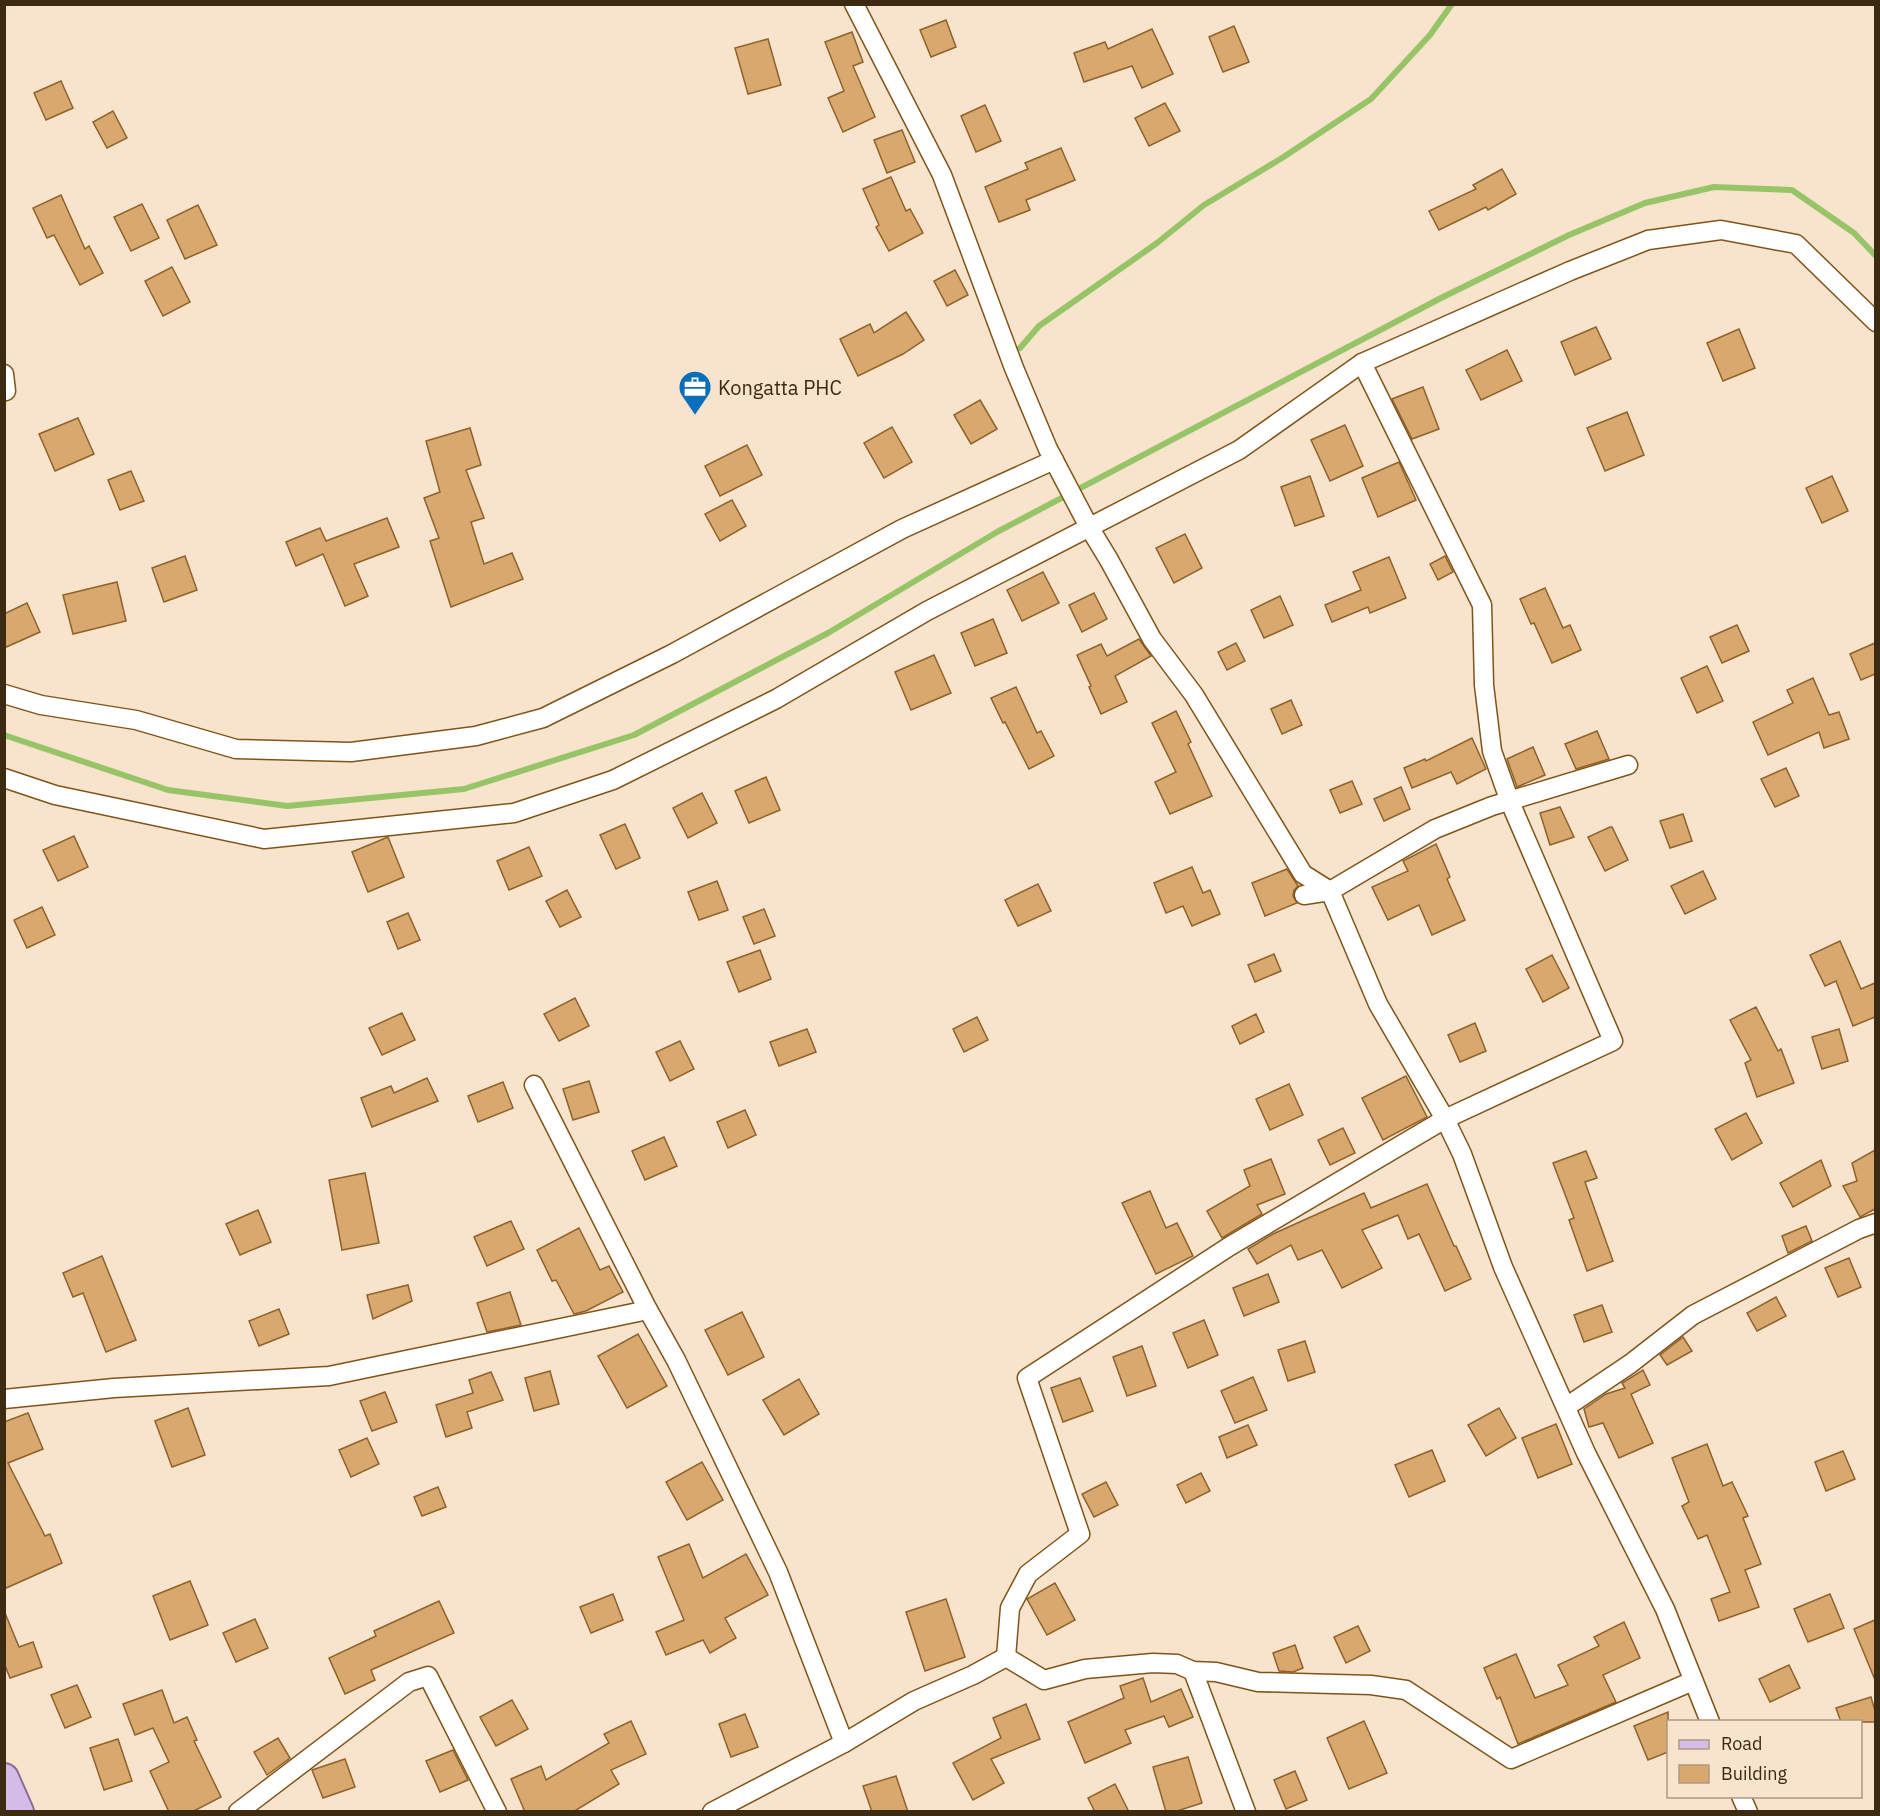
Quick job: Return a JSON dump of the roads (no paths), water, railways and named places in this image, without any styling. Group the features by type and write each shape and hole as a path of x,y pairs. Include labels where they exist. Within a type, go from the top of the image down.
{"main road":[{"path":"4,1778 19,1812"}],"street":[{"path":"854,4 942,175 1014,368 1054,460 1089,528 1152,639 1194,695 1303,874 1330,891 1378,1004 1445,1119 1462,1154 1503,1267 1586,1453 1665,1609 1709,1720"},
{"path":"4,778 55,795 264,838 514,813 613,780 776,699 927,611 1239,450 1362,363 1570,271 1648,240 1721,230 1796,244 1875,322"},
{"path":"1006,1657 1010,1608 1028,1574 1080,1534 1027,1378 1230,1246 1445,1119 1614,1041 1510,802 1492,751 1484,685 1482,605 1362,363"},
{"path":"4,694 41,705 135,720 236,749 351,752 476,736 543,718 672,654 902,529 1054,460"},
{"path":"1304,895 1330,891 1435,829 1492,806 1628,765"},
{"path":"534,1085 648,1310 676,1360 778,1572 844,1743"},
{"path":"1566,1407 1630,1364 1693,1315 1859,1229 1875,1223"},
{"path":"4,1399 114,1388 329,1376 648,1310"},
{"path":"1006,1657 1044,1680 1084,1669 1153,1663 1178,1664 1193,1671 1216,1672 1258,1682 1371,1685 1406,1690 1511,1759 1693,1681"},
{"path":"712,1812 844,1743 914,1701 973,1675 1006,1657"},
{"path":"1193,1671 1246,1812"},
{"path":"238,1812 409,1682 428,1676 497,1812"},
{"path":"1741,1798 1748,1812"}],"waterway":[{"path":"1020,348 1039,326 1157,243 1204,205 1282,158 1371,99 1430,35 1452,4"},
{"path":"4,735 168,790 287,806 464,789 634,735 828,633 997,532 1439,299 1569,235 1645,203 1714,187 1792,190 1854,233 1876,256"}],"place":[{"name":"Kongatta PHC","path":"695,416"}]}
